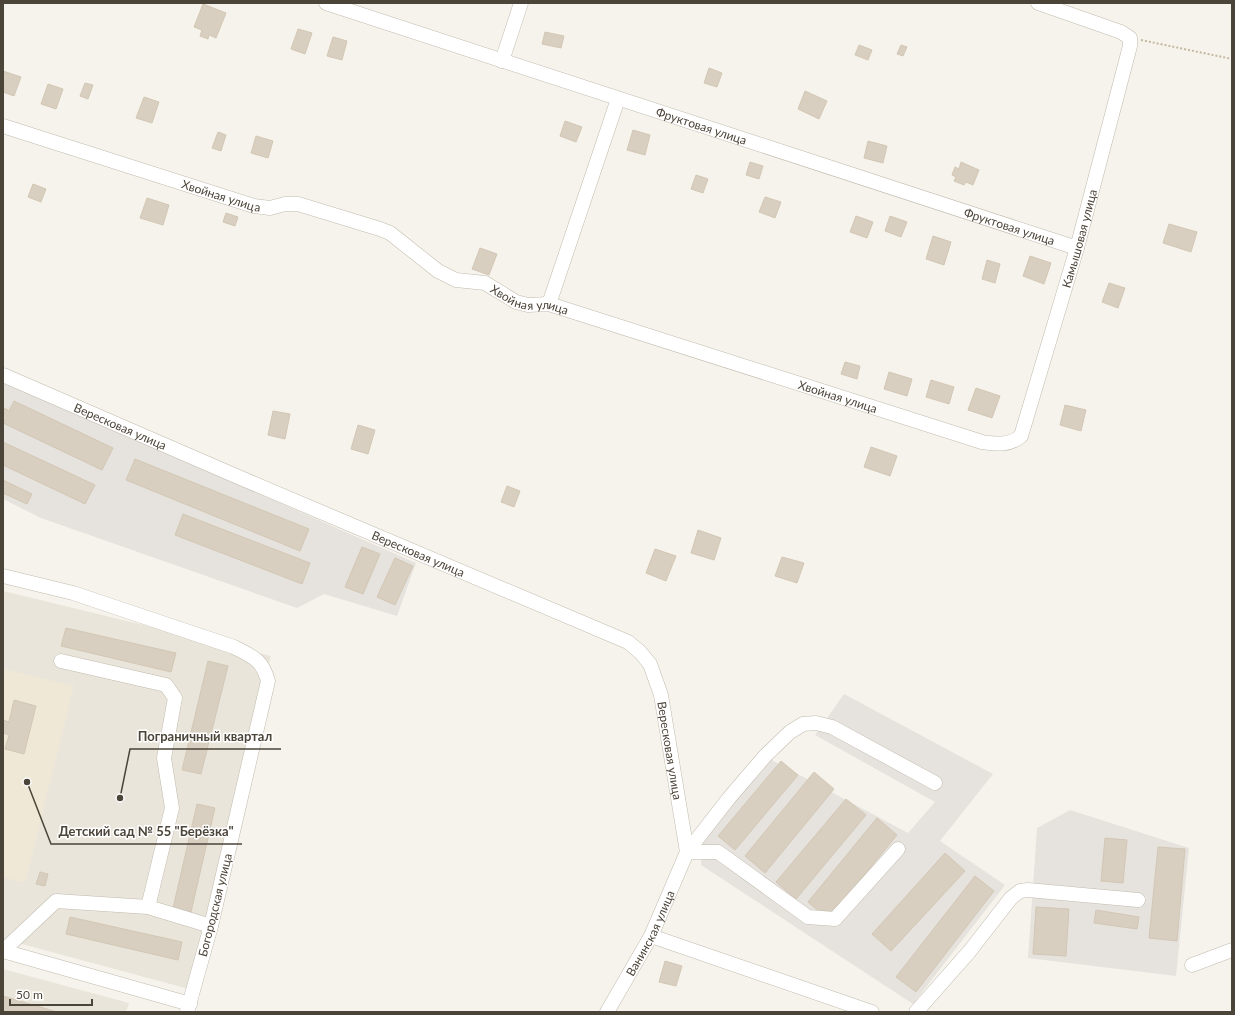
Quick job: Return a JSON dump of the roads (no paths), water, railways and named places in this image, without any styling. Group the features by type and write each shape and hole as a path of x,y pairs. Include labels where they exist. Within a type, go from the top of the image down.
{"street":[{"name":"Фруктовая улица","path":"326,3 1077,248"},
{"path":"502,61 521,3"},
{"name":"Камышовая улица","path":"1021,436 1077,248 1130,46 1130,38 1121,32 1038,3"},
{"path":"549,304 618,99"},
{"name":"Хвойная улица","path":"3,126 254,206 270,208 285,204 298,204 380,229 390,233 438,271 456,280 492,285 506,298 516,302 528,305 549,304 982,442 1008,444 1021,436"},
{"name":"Вересковая улица","path":"3,375 243,479 628,642 640,652 650,664 661,695 687,852"},
{"name":"Богородская улица","path":"3,576 73,593 234,647 252,656 264,668 268,681 211,926 188,1008"},
{"path":"61,661 166,685 175,698 164,758 172,808 148,907"},
{"name":"Ванинская улица","path":"607,1012 651,936 687,852 765,756 790,732 803,724 816,723 832,728 935,783"},
{"path":"687,852 718,852 808,917 835,919 898,849"},
{"path":"916,1012 969,952 1011,898 1020,891 1028,890 1138,900"},
{"path":"188,1008 3,951 56,901 148,907 211,926"},
{"path":"651,936 872,1012"},
{"path":"1192,965 1232,950"}],"place":[{"name":"Детский сад № 55 \"Берёзка\"","path":"27,782"},
{"name":"Пограничный квартал","path":"120,798"}]}
